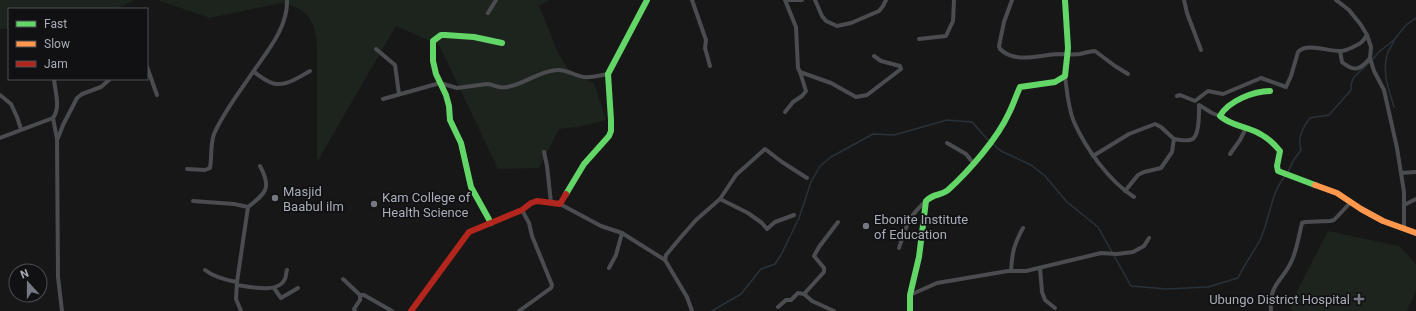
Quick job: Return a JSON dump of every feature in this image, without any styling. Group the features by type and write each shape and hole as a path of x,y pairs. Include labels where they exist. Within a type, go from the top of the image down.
{"street":[{"path":"187,169 205,170 210,168 214,135 225,114 264,58 282,25 286,15 288,0"},
{"path":"488,13 496,0"},
{"path":"560,204 584,164 609,136 611,131 611,120 608,74 647,0"},
{"path":"692,0 706,40 705,48 710,66"},
{"path":"784,112 793,102 802,96 806,90 798,68 796,27 786,0 802,0"},
{"path":"815,0 822,16 826,21 837,26 851,23 879,10 886,0"},
{"path":"919,39 946,36 953,20 954,0"},
{"path":"1012,0 1004,22 999,46 1003,52 1022,58 1059,54 1066,55 1095,51 1128,74"},
{"path":"1065,0 1068,48 1066,55 1065,76 1074,122 1093,156 1125,191 1134,197"},
{"path":"1184,0 1187,13 1201,50"},
{"path":"1336,0 1349,10 1367,35 1371,47 1370,58 1374,71 1384,90 1401,173 1404,205 1404,228"},
{"path":"491,223 471,186 461,143 450,120 446,94 440,83 433,61 433,41 436,38 445,35 484,38 502,43"},
{"path":"1196,101 1208,91 1223,94 1259,79 1267,79 1280,86 1286,87 1298,52 1301,50 1305,48 1318,48 1340,51 1362,43 1367,35"},
{"path":"376,50 395,64 399,94"},
{"path":"1340,51 1342,62 1354,69 1361,67 1370,58"},
{"path":"800,72 831,83 856,97 863,97 901,69 900,66 881,61 874,56"},
{"path":"148,70 157,95"},
{"path":"383,99 440,83 457,88 491,84 497,88 501,88 512,86 540,74 558,70 585,77 608,74"},
{"path":"254,72 276,84 292,80 310,71"},
{"path":"899,248 908,221 915,211 931,196 946,192 974,164 991,142 1009,114 1020,86 1048,84 1062,79 1065,76"},
{"path":"54,80 58,102 57,110 53,118 58,138 58,277 62,311"},
{"path":"58,138 63,125 79,96 100,87 109,80"},
{"path":"1220,116 1222,111 1236,103 1260,92 1267,90 1270,91"},
{"path":"0,95 11,104 21,129"},
{"path":"1177,96 1180,95 1196,101 1199,105 1230,123 1254,131 1276,145 1280,151 1277,166 1278,171 1337,193 1360,209 1383,221 1416,233"},
{"path":"1093,156 1129,134 1156,124 1161,126 1174,140 1190,140 1194,138 1197,133 1199,105"},
{"path":"0,138 53,118"},
{"path":"1230,154 1246,128"},
{"path":"1125,191 1138,175 1161,168 1172,152 1174,140"},
{"path":"947,143 966,154 974,164"},
{"path":"665,260 666,255 680,237 696,220 720,199 736,175 765,149 807,178"},
{"path":"544,152 551,203"},
{"path":"241,311 236,299 237,283 248,207 266,191 266,180 260,166"},
{"path":"1401,173 1416,172"},
{"path":"720,199 748,213 762,223 767,229 775,222 794,215"},
{"path":"1404,205 1416,199"},
{"path":"193,201 234,204 248,207"},
{"path":"412,311 466,235 474,229 522,210 531,203 537,201 560,204 601,226 622,233 665,260 687,297 692,311"},
{"path":"910,311 910,295 919,257 926,201"},
{"path":"1271,311 1271,300 1274,286 1288,269 1292,260 1302,223 1334,220 1351,202"},
{"path":"520,311 551,288 552,285 532,236 529,224 522,210"},
{"path":"804,294 824,272 824,268 814,256 838,222"},
{"path":"1012,271 1012,254 1014,243 1023,228"},
{"path":"609,268 616,255 622,233"},
{"path":"910,295 937,283 1012,271 1026,271 1101,253 1117,254 1133,252 1144,246 1149,238"},
{"path":"1040,268 1042,292 1045,300 1054,308"},
{"path":"205,270 225,280 271,289 286,279 287,270"},
{"path":"342,279 360,295 364,295 392,311"},
{"path":"274,288 281,298 298,288"},
{"path":"778,307 786,300 791,300 798,293 804,294 812,301 834,311"},
{"path":"355,311 354,309 360,300 360,295"}],"shaded area":[{"path":"0,0 134,0 119,8 8,8 8,28 0,29"},
{"path":"157,0 550,0 539,6 558,53 572,75 594,83 606,120 578,127 559,129 539,168 498,169 439,45 396,26 317,162 317,43 315,31 309,18 301,10 281,3 210,18"},
{"path":"1328,231 1399,246 1416,264 1416,291 1407,311 1294,311 1290,309 1298,289"}],"waterway":[{"path":"1288,172 1293,161 1301,150 1301,134 1310,118 1329,115 1351,90 1351,84 1354,77 1380,51 1394,40 1406,25 1416,18"},
{"path":"1394,41 1388,53 1385,69 1394,107"},
{"path":"712,311 741,294 761,269 775,264 799,218 811,182 820,166 831,157 873,134 894,135 947,120 972,122 989,141"},
{"path":"992,143 1001,151 1031,165 1045,176 1067,202 1098,227 1131,286 1167,289 1208,287 1238,278 1260,240 1276,191 1285,176"}],"traffic: fast":[{"path":"566,194 584,164 609,136 611,131 611,120 608,74 647,0"},
{"path":"910,311 910,295 919,257 926,201 948,190 965,174 982,154 1004,123 1020,87 1055,82 1065,76 1068,48 1065,0"},
{"path":"491,223 471,187 461,143 450,120 449,106 446,95 436,74 433,61 433,41 441,35 445,35 474,37 502,43"},
{"path":"1270,91 1249,95 1235,101 1220,116 1230,123 1258,133 1273,144 1280,151 1277,166 1278,171 1315,185"}],"traffic: slow":[{"path":"1315,185 1337,193 1383,221 1416,233"}],"traffic: jam":[{"path":"411,311 469,232 522,210 531,203 537,201 560,204 566,194"}],"place":[{"name":"Masjid Baabul ilm","path":"275,198"},
{"name":"Kam College of Health Science","path":"374,204"},
{"name":"Ebonite Institute of Education","path":"866,226"},
{"name":"Ubungo District Hospital","path":"1359,299"}]}
